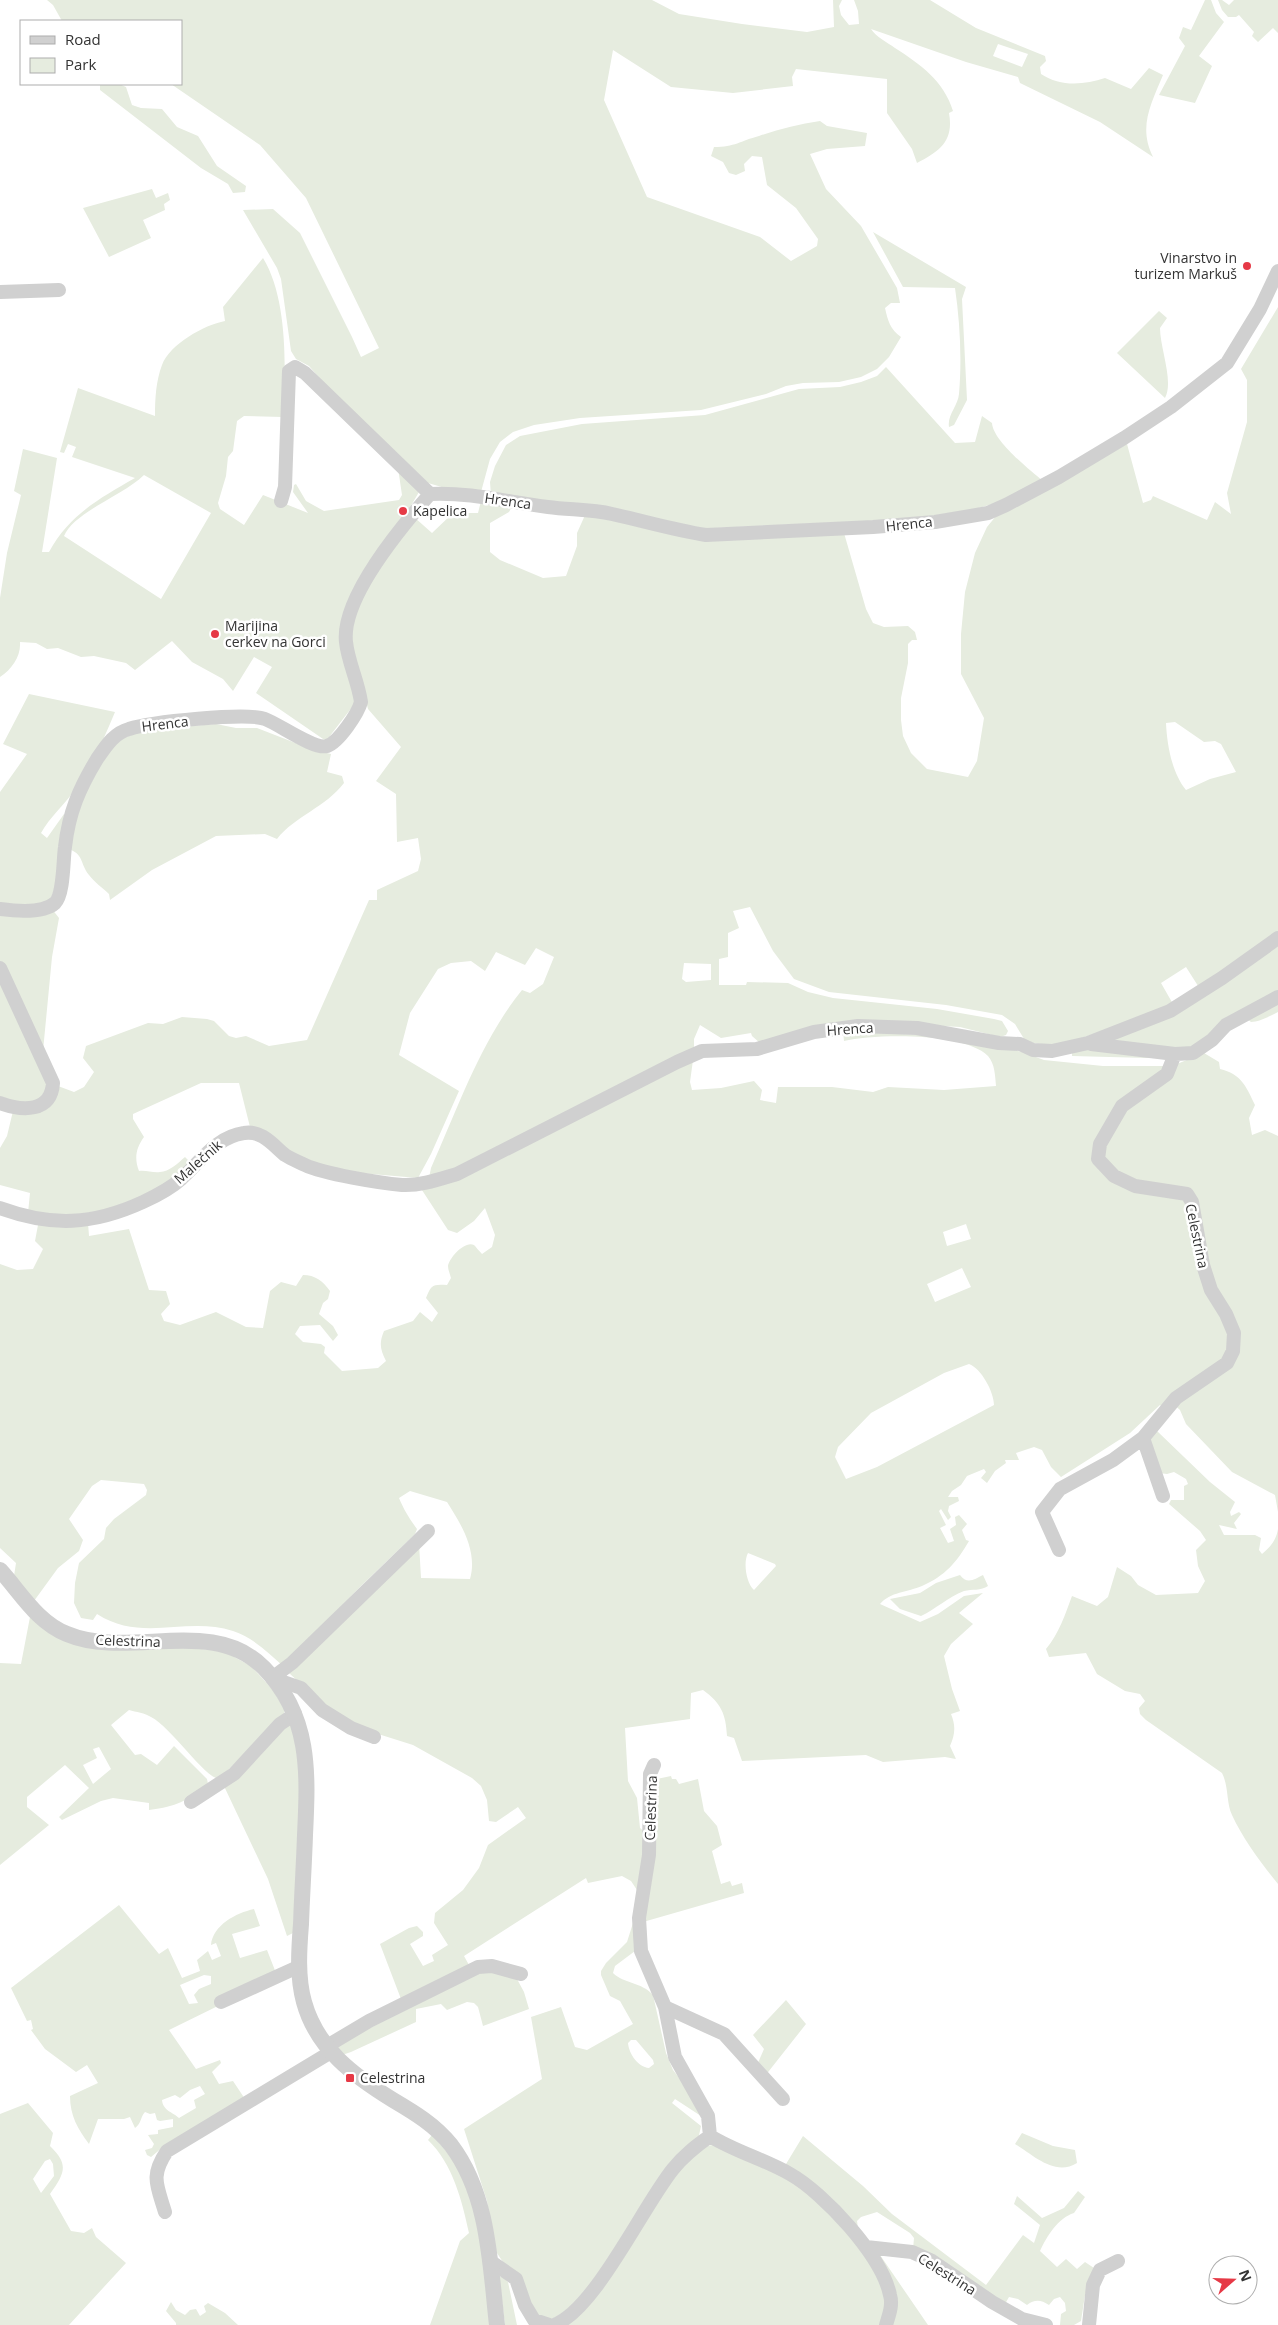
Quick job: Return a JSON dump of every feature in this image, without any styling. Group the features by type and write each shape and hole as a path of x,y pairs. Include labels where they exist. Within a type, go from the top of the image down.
{"street":[{"name":"Hrenca","path":"0,909 36,910 47,908 56,903 62,880 65,846 73,806 82,784 107,744 127,729 144,725 214,718 260,717 276,723 312,743 322,746 332,743 358,711 361,702 346,642 346,628 351,611 385,548 430,494 451,493 549,507 586,509 706,535 873,527 935,522 988,513 1059,477 1124,438 1171,407 1227,362 1260,309 1278,271"},
{"path":"0,292 59,290"},
{"path":"281,501 285,487 289,371 295,367 305,373 430,494"},
{"name":"Hrenca","path":"422,1183 458,1174 594,1103 702,1051 757,1049 814,1032 858,1026 917,1028 999,1043 1020,1044 1033,1050 1052,1051 1088,1044 1170,1011 1222,978 1278,938"},
{"path":"0,968 53,1083 47,1101 41,1106 18,1108 0,1103"},
{"path":"1088,1044 1175,1054 1193,1053 1212,1040 1226,1025 1278,997"},
{"name":"Celestrina","path":"1142,1438 1176,1398 1227,1363 1233,1351 1234,1333 1226,1314 1211,1290 1203,1265 1192,1202 1187,1194 1136,1186 1114,1176 1098,1159 1100,1144 1122,1106 1167,1074 1175,1054"},
{"name":"Malečnik","path":"0,1208 24,1217 54,1222 100,1219 124,1211 157,1196 181,1179 219,1141 246,1132 257,1133 271,1141 287,1156 315,1169 402,1185 422,1183"},
{"path":"1058,1550 1042,1512 1060,1489 1113,1460 1142,1438 1163,1496"},
{"path":"272,1678 292,1663 428,1531"},
{"name":"Celestrina","path":"0,1570 37,1614 52,1626 69,1635 101,1642 220,1643 245,1654 262,1666 283,1692 295,1714 305,1748 307,1772 300,1966 306,2009 316,2031 348,2070 419,2115 435,2127 450,2144 472,2181 482,2214 498,2325"},
{"name":"Celestrina","path":"272,1678 301,1688 322,1710 351,1728 374,1737"},
{"path":"191,1802 234,1774 280,1724 295,1714"},
{"name":"Celestrina","path":"654,1765 650,1774 649,1855 639,1918 641,1951 665,2007 675,2057 708,2116 710,2136"},
{"path":"221,2002 300,1966"},
{"path":"165,2212 156,2183 156,2167 167,2151 370,2021 478,1967 492,1966 521,1974"},
{"path":"665,2007 724,2034 783,2099"},
{"path":"554,2325 572,2314 594,2290 673,2169 694,2147 710,2136 725,2145 791,2174 824,2200 866,2247 887,2285 891,2297 891,2309 886,2325"},
{"name":"Celestrina","path":"866,2247 912,2252 932,2261 1025,2322 1046,2325"},
{"path":"490,2261 516,2279 525,2305 534,2320 550,2325"},
{"path":"1089,2325 1093,2285 1100,2270 1118,2261"}],"green space":[{"path":"47,0 652,0 679,14 807,32 834,27 833,0 842,0 839,6 841,15 849,25 859,24 858,11 854,0 930,0 976,28 1045,56 1046,61 1040,67 1041,74 1056,81 1072,84 1105,78 1131,89 1149,68 1163,75 1151,106 1146,126 1153,157 1100,122 1020,83 1018,77 966,62 871,29 879,37 930,74 944,91 953,111 949,113 949,131 944,144 917,163 912,149 887,113 887,79 796,69 792,77 793,86 733,93 671,87 613,50 604,100 647,197 760,237 791,261 817,246 818,239 796,208 767,185 762,157 752,156 744,164 745,171 736,175 729,173 723,162 711,156 714,147 732,145 782,129 820,121 827,126 867,133 865,146 827,149 810,154 826,189 861,226 897,288 900,303 891,303 885,308 890,324 901,337 889,357 877,369 861,377 839,382 803,383 786,386 766,394 701,410 580,418 534,425 513,432 500,442 490,459 481,492 452,490 428,483 324,383 309,366 296,359 291,351 281,279 277,268 243,210 273,209 300,233 361,357 379,348 306,198 260,145 172,85 182,85 182,20 61,20 53,5","holes":["998,44 1028,54 1022,67 993,56"]},
{"path":"1205,0 1211,0 1216,13 1224,22 1199,56 1212,66 1195,103 1159,95 1185,46 1179,38 1183,27 1191,30"},
{"path":"1218,0 1222,0 1229,5 1234,0 1278,0 1278,33 1273,28 1258,42 1252,36 1254,32 1239,15 1228,17 1222,10"},
{"path":"100,85 121,85 126,87 132,105 141,108 162,109 177,127 198,136 217,166 246,186 245,192 233,193 228,184 201,168 100,90"},
{"path":"152,189 156,198 168,193 170,200 164,204 165,210 143,220 151,238 109,257 83,208"},
{"path":"873,232 966,287 962,299 967,400 954,425 949,427 951,414 959,394 960,367 959,327 955,288 903,287"},
{"path":"263,258 277,293 284,335 285,378 283,417 244,416 237,421 233,451 228,457 226,476 218,503 220,509 244,525 263,495 308,513 293,492 294,485 296,484 306,501 324,511 399,500 402,495 398,468 419,492 347,614 356,702 326,741 256,693 272,667 254,657 233,691 223,679 192,662 172,641 135,670 126,663 94,656 81,657 58,648 47,649 36,643 20,642 15,662 0,677 0,598 7,553 21,495 14,491 23,449 57,458 42,552 49,552 66,528 86,509 135,478 72,457 76,447 68,444 64,453 60,452 78,388 155,416 157,383 166,357 180,343 198,331 225,321 223,307","holes":["144,475 211,513 161,599 64,536 69,527 88,511 124,490"]},
{"path":"1278,307 1278,935 1200,989 1186,967 1161,983 1173,1004 1149,1016 1057,1046 1026,1042 1015,1024 1002,1015 946,1005 829,992 794,979 773,951 750,907 733,911 739,928 728,933 728,957 719,959 719,985 746,985 747,982 788,983 808,992 833,998 937,1009 994,1019 1002,1021 1008,1031 1006,1035 1000,1037 960,1027 907,1024 760,1043 751,1033 721,1038 700,1025 694,1039 694,1049 472,1162 429,1178 431,1168 471,1076 494,1031 522,990 530,993 543,984 554,957 536,948 525,965 496,952 485,971 471,961 451,963 438,969 410,1013 399,1055 459,1091 431,1154 418,1178 348,1172 300,1159 250,1127 239,1083 201,1083 133,1114 133,1119 144,1137 137,1153 139,1171 163,1172 173,1167 185,1157 190,1162 175,1179 158,1191 85,1217 28,1213 30,1193 0,1185 0,1148 7,1136 13,1111 31,1113 58,1086 74,1092 84,1087 94,1072 83,1058 86,1046 148,1023 163,1024 182,1017 214,1021 229,1036 236,1038 246,1036 269,1046 307,1040 369,900 377,900 377,890 418,871 421,859 418,838 397,842 396,794 376,781 401,747 368,709 350,640 352,624 365,591 414,517 432,533 453,513 478,513 481,501 513,505 509,512 490,523 490,552 500,560 543,578 566,576 577,546 577,533 586,513 651,529 844,533 866,609 873,623 884,627 908,626 915,632 917,640 912,640 908,644 908,663 901,698 903,736 911,753 927,769 968,777 977,761 984,718 961,674 961,634 965,592 975,553 987,527 996,516 1127,444 1143,503 1151,500 1153,496 1207,520 1215,502 1231,514 1227,493 1247,422 1247,380 1241,369","holes":["1175,722 1204,742 1215,741 1221,744 1236,772 1210,779 1186,790 1174,767 1168,740 1166,723","684,963 711,964 711,980 686,982 682,979"]},
{"path":"1159,311 1167,318 1160,328 1168,383 1165,398 1117,353"},
{"path":"886,367 955,443 975,442 982,416 992,423 994,430 1005,446 1021,463 1043,481 996,503 975,509 912,519 693,529 491,495 490,482 495,466 506,445 520,436 582,424 705,415 799,389 840,387 861,382 877,376"},
{"path":"29,694 115,712 102,743 86,772 74,791 41,833 47,838 64,814 66,816 58,879 49,900 43,905 38,906 0,906 0,792 27,754 3,744"},
{"path":"216,724 236,728 257,728 311,749 331,754 327,772 342,776 344,783 328,799 284,831 277,839 265,834 216,836 152,870 110,900 109,894 89,875 77,853 67,848 76,811 113,742 144,730"},
{"path":"52,909 59,918 52,957 43,1051 0,962 0,914"},
{"path":"1278,942 1278,993 1183,1054 1147,1058 1072,1056 1072,1051 1174,1013"},
{"path":"0,976 49,1083 39,1099 30,1104 0,1099"},
{"path":"1278,1002 1278,1012 1272,1015 1254,1022 1246,1018"},
{"path":"843,1031 963,1037 1022,1052 1044,1060 1103,1066 1172,1066 1204,1053 1219,1062 1220,1069 1233,1074 1242,1082 1255,1105 1249,1118 1252,1135 1265,1130 1278,1136 1278,1512 1275,1495 1232,1472 1186,1424 1180,1410 1171,1402 1163,1408 1160,1405 1130,1433 1061,1477 1051,1467 1042,1450 1034,1447 1016,1453 1019,1460 1005,1460 1006,1463 995,1471 987,1483 981,1478 986,1472 984,1469 967,1476 961,1485 952,1491 948,1497 958,1497 959,1501 949,1506 948,1511 951,1517 948,1520 941,1509 939,1511 946,1525 940,1528 948,1543 954,1541 950,1529 956,1525 955,1517 959,1515 967,1524 962,1530 966,1540 969,1541 960,1555 950,1568 937,1578 922,1586 889,1597 880,1604 920,1622 938,1614 964,1596 983,1593 959,1613 973,1624 951,1644 944,1656 952,1689 960,1711 951,1714 954,1730 950,1746 956,1759 945,1757 883,1762 866,1755 742,1761 734,1738 727,1736 724,1715 718,1704 703,1690 691,1693 690,1719 625,1728 628,1781 637,1798 640,1828 647,1834 637,1890 631,1881 622,1876 588,1883 586,1878 464,1956 469,1965 401,1999 380,1944 409,1928 417,1926 423,1932 423,1936 410,1944 423,1966 434,1961 432,1955 448,1945 434,1923 435,1913 463,1890 479,1868 488,1845 526,1818 518,1807 496,1822 489,1821 487,1800 481,1786 472,1778 413,1745 356,1727 338,1718 289,1673 419,1543 421,1578 470,1579 472,1558 470,1548 458,1519 447,1502 410,1491 399,1498 417,1529 415,1534 283,1666 253,1641 233,1631 216,1627 198,1626 131,1627 97,1614 93,1620 81,1618 74,1603 79,1563 104,1539 106,1528 114,1519 146,1495 147,1490 144,1484 101,1480 92,1486 69,1519 83,1540 79,1551 58,1568 34,1601 14,1576 16,1563 0,1548 0,1264 17,1270 33,1269 43,1249 35,1241 38,1225 88,1223 89,1236 129,1229 149,1290 166,1291 170,1304 161,1314 164,1321 180,1325 216,1312 246,1327 263,1328 270,1291 281,1282 296,1286 303,1275 315,1277 325,1284 330,1291 328,1299 323,1303 319,1314 333,1326 338,1335 333,1341 320,1325 300,1326 295,1334 303,1342 321,1344 325,1347 324,1353 342,1371 378,1368 386,1361 381,1346 384,1331 413,1321 420,1312 432,1322 438,1313 426,1298 433,1286 447,1285 451,1278 448,1266 451,1259 462,1247 470,1244 474,1245 482,1254 492,1247 495,1235 485,1208 474,1221 457,1233 448,1230 420,1187 693,1060 690,1082 692,1090 721,1088 754,1081 762,1090 760,1100 776,1103 778,1087 832,1087 873,1092 888,1087 944,1090 996,1086 993,1066 988,1056 976,1048 960,1043 940,1039 897,1036 844,1041","holes":["966,1224 971,1239 947,1246 943,1232","962,1268 971,1287 935,1302 927,1284","969,1364 974,1366 986,1381 992,1394 994,1405 877,1467 846,1479 835,1457 838,1447 871,1413 944,1373","748,1553 776,1566 754,1590 747,1578 746,1557"]},
{"path":"1157,1431 1210,1482 1235,1502 1230,1512 1231,1516 1239,1512 1241,1514 1234,1523 1237,1529 1219,1525 1224,1535 1255,1535 1261,1538 1259,1550 1262,1554 1276,1537 1278,1529 1278,1884 1253,1851 1236,1824 1230,1810 1226,1784 1222,1773 1146,1720 1140,1714 1139,1708 1145,1701 1140,1694 1125,1691 1097,1674 1086,1653 1049,1657 1046,1649 1058,1630 1072,1596 1097,1606 1108,1597 1117,1567 1131,1576 1138,1585 1156,1595 1198,1593 1205,1581 1198,1566 1196,1550 1206,1540 1200,1531 1169,1504 1171,1500 1184,1500 1184,1486 1188,1484 1186,1479 1174,1472 1167,1474 1159,1473 1141,1441"},
{"path":"960,1575 965,1580 968,1580 983,1575 988,1586 982,1589 964,1591 921,1616 900,1609 890,1599 920,1593 936,1583"},
{"path":"30,1617 52,1635 223,1651 251,1666 273,1690 285,1710 283,1716 219,1779 205,1770 159,1722 146,1714 129,1710 111,1725 135,1755 141,1754 157,1765 174,1746 207,1779 208,1784 187,1799 167,1807 149,1810 149,1803 113,1798 101,1801 62,1820 59,1817 89,1788 65,1765 27,1797 27,1807 49,1825 0,1865 0,1663 21,1664","holes":["99,1747 111,1769 93,1784 83,1765 97,1758 93,1749"]},
{"path":"285,1725 291,1725 298,1754 300,1789 293,1933 287,1936 268,1879 223,1784"},
{"path":"671,1776 679,1784 698,1779 704,1811 717,1826 722,1845 712,1851 721,1884 730,1881 732,1886 742,1883 744,1893 643,1922 652,1780"},
{"path":"119,1905 159,1954 168,1948 182,1978 200,1971 197,1960 208,1951 212,1960 221,1956 216,1943 211,1945 216,1932 233,1917 254,1909 260,1926 232,1934 240,1958 267,1950 276,1973 224,2003 169,2030 196,2069 220,2060 221,2063 212,2072 219,2084 233,2081 245,2099 163,2147 151,2157 147,2155 145,2150 152,2148 154,2144 148,2135 158,2134 158,2130 173,2127 173,2119 160,2121 157,2120 155,2113 145,2112 135,2128 130,2117 124,2119 98,2119 89,2144 75,2122 71,2110 70,2096 98,2083 87,2065 76,2072 45,2049 31,2030 33,2029 31,2020 27,2021 11,1988","holes":["204,1975 211,1976 211,1984 199,1989 194,1995 198,2003 189,2004 180,1985","200,2086 205,2094 194,2100 196,2108 179,2118 164,2107 162,2100 175,2095 180,2098 190,2090"]},
{"path":"633,1923 635,1951 615,1966 613,1973 617,1977 644,1988 653,1995 666,2053 673,2070 698,2102 704,2118 675,2099 672,2103 701,2126 698,2140 587,2289 561,2314 542,2321 495,2250 487,2201 464,2129 542,2079 531,2017 561,2007 575,2047 587,2050 633,2024 620,2001 610,1996 601,1975 601,1971 606,1963 627,1942","holes":["631,2040 636,2040 653,2060 654,2064 649,2068 638,2063 630,2051 628,2043"]},
{"path":"487,1969 517,1979 524,1992 529,2009 483,2026 478,2007 474,2003 467,2002 447,2010 441,2004 416,2009 416,2022 351,2052 342,2055 336,2045"},
{"path":"786,2000 806,2024 765,2076 757,2065 764,2049 753,2035"},
{"path":"28,2103 53,2133 50,2146 60,2159 63,2170 59,2181 50,2194 71,2231 84,2233 92,2228 96,2237 126,2263 69,2325 0,2325 0,2114","holes":["50,2159 53,2164 54,2176 41,2193 33,2179 45,2161"]},
{"path":"1022,2133 1053,2146 1075,2150 1077,2163 1069,2167 1061,2167 1044,2163 1015,2144"},
{"path":"432,2135 456,2165 472,2203 481,2243 491,2325 430,2325 460,2241 469,2233 460,2196 450,2172 444,2160 428,2140"},
{"path":"803,2136 863,2186 892,2214 986,2285 1023,2235 1034,2243 1040,2225 1014,2204 1017,2196 1042,2218 1064,2208 1078,2191 1085,2197 1074,2213 1058,2223 1040,2251 1057,2267 1066,2259 1077,2269 1085,2262 1094,2268 1085,2295 1081,2321 1074,2325 1060,2325 1061,2314 1066,2311 1065,2303 1060,2297 1054,2299 1049,2305 1038,2301 1027,2305 1018,2299 1009,2297 1005,2304 913,2249 914,2238 910,2233 877,2212 861,2217 857,2221 858,2228 783,2169"},
{"path":"713,2145 793,2182 819,2203 849,2234 874,2269 882,2285 885,2302 884,2312 879,2325 558,2325 575,2311 683,2162 706,2146"},
{"path":"876,2250 928,2325 885,2325 890,2309"},
{"path":"499,2277 503,2277 508,2282 517,2325 505,2325"},
{"path":"171,2302 176,2310 185,2315 190,2310 196,2309 200,2316 206,2312 204,2306 208,2303 225,2313 238,2325 176,2325 166,2311"}],"place":[{"name":"Vinarstvo in turizem Markuš","path":"1247,266"},
{"name":"Kapelica","path":"403,511"},
{"name":"Marijina cerkev na Gorci","path":"215,634"},
{"name":"Celestrina","path":"350,2078"}]}
